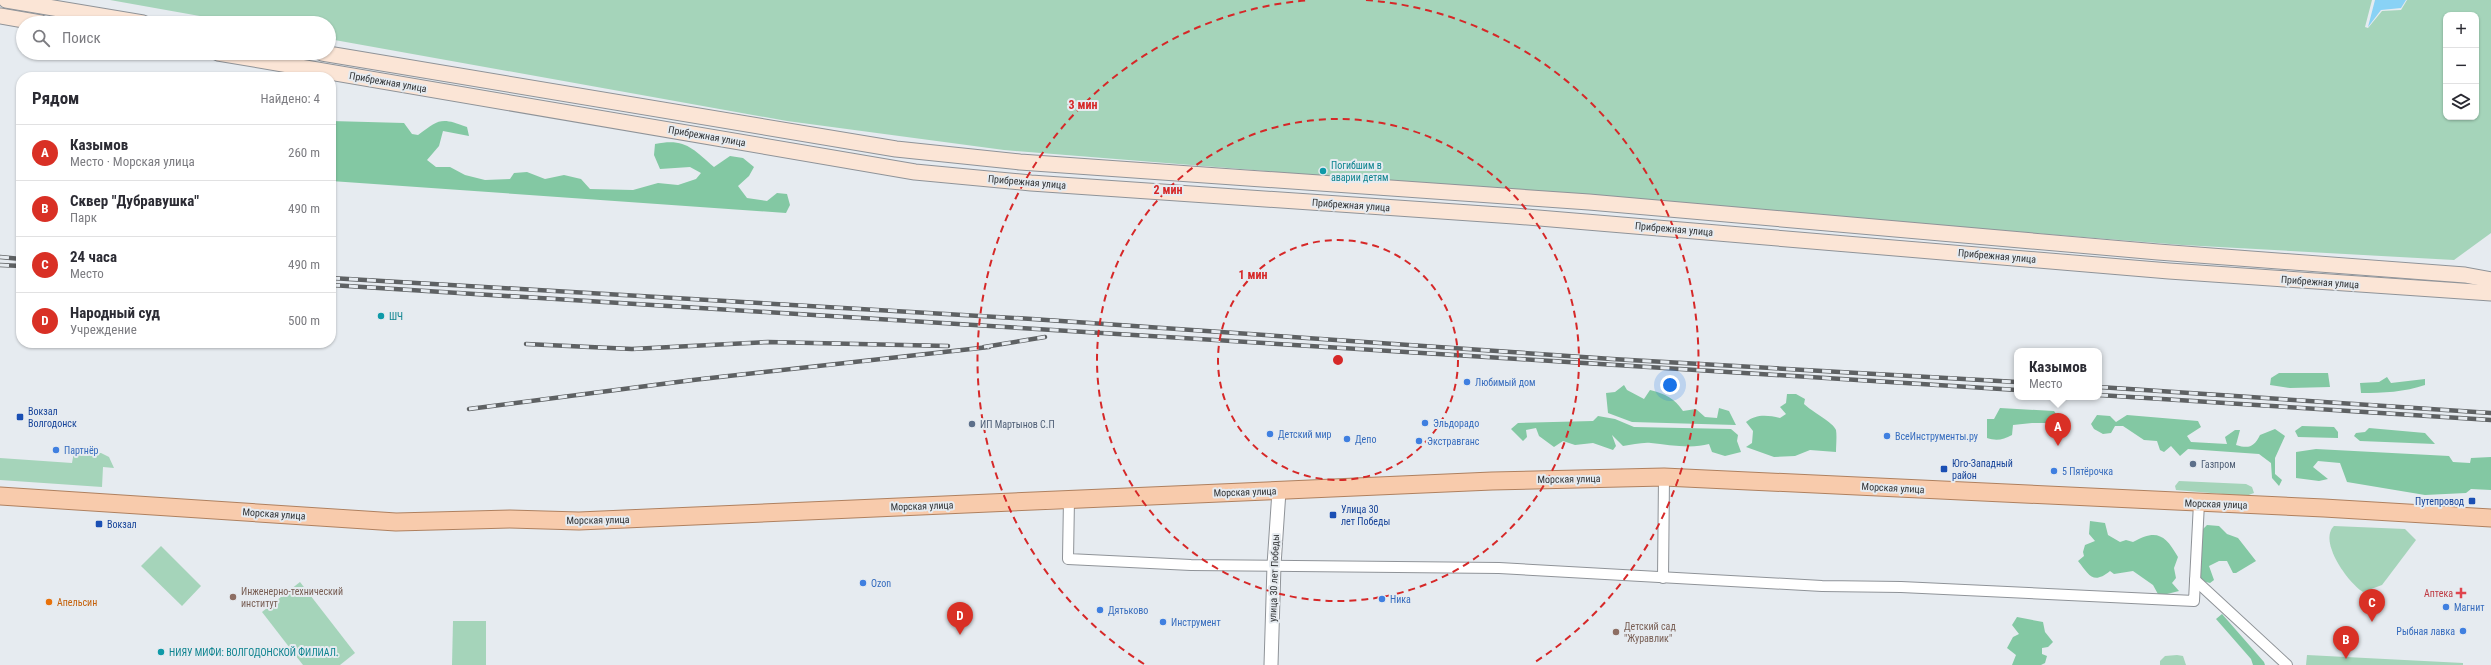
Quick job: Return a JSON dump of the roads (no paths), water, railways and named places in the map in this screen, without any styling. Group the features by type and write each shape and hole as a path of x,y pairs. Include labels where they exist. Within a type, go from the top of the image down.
{"main road":[{"path":"6,0 101,16"},
{"path":"0,16 16,19"},
{"name":"Прибрежная улица","path":"336,55 896,149 1020,162 1589,202 2166,253 2465,275 2491,280"},
{"name":"Прибрежная улица","path":"259,60 329,72"},
{"name":"Прибрежная улица","path":"336,73 915,172 1031,183 1522,216 2163,270 2491,293"},
{"name":"Морская улица","path":"0,496 422,523 510,520 623,520 1492,480 1664,477 2491,518"}],"street":[{"path":"1663,578 1664,477"},
{"name":"улица 30 лет Победы","path":"1271,665 1274,565 1279,491"},
{"path":"1069,499 1068,559 1192,565 1499,568 1870,588 1901,586 2194,601 2199,503"},
{"path":"2195,580 2287,665"}],"water":[{"path":"2375,0 2406,0 2401,8 2381,10 2368,27"}],"railway":[{"path":"0,257 16,259"},
{"path":"0,265 16,266"},
{"path":"336,278 1032,319 1612,359 2014,382"},
{"path":"336,285 2014,390"},
{"path":"984,347 1045,337"},
{"path":"526,344 632,349 768,342 948,346"},
{"path":"469,409 693,380 989,347"},
{"path":"2102,387 2491,413"},
{"path":"2102,395 2491,420"}],"place":[{"name":"Погибшим в аварии детям","path":"1323,171"},
{"name":"ШЧ","path":"381,316"},
{"name":"Любимый дом","path":"1467,382"},
{"name":"Вокзал Волгодонск","path":"20,417"},
{"name":"Эльдорадо","path":"1425,423"},
{"name":"ИП Мартынов С.П","path":"972,424"},
{"name":"Детский мир","path":"1270,434"},
{"name":"ВсеИнструменты.ру","path":"1887,436"},
{"name":"Депо","path":"1347,439"},
{"name":"Экстравганс","path":"1419,441"},
{"name":"Казымов","path":"2058,446"},
{"name":"Партнёр","path":"56,450"},
{"name":"Газпром","path":"2193,464"},
{"name":"Юго-Западный район","path":"1944,469"},
{"name":"5 Пятёрочка","path":"2054,471"},
{"name":"Путепровод","path":"2472,501"},
{"name":"Улица 30 лет Победы","path":"1333,515"},
{"name":"Вокзал","path":"99,524"},
{"name":"Ozon","path":"863,583"},
{"name":"Аптека","path":"2461,593"},
{"name":"Инженерно-технический институт","path":"233,597"},
{"name":"Ника","path":"1382,599"},
{"name":"Апельсин","path":"49,602"},
{"name":"Магнит","path":"2446,607"},
{"name":"Дятьково","path":"1100,610"},
{"name":"Инструмент","path":"1163,622"},
{"name":"24 часа","path":"2372,622"},
{"name":"Рыбная лавка","path":"2463,631"},
{"name":"Детский сад \"Журавлик\"","path":"1616,632"},
{"name":"Народный суд","path":"960,635"},
{"name":"НИЯУ МИФИ: ВОЛГОДОНСКОЙ ФИЛИАЛ.","path":"161,652"},
{"name":"Сквер \"Дубравушка\"","path":"2346,659"}]}
